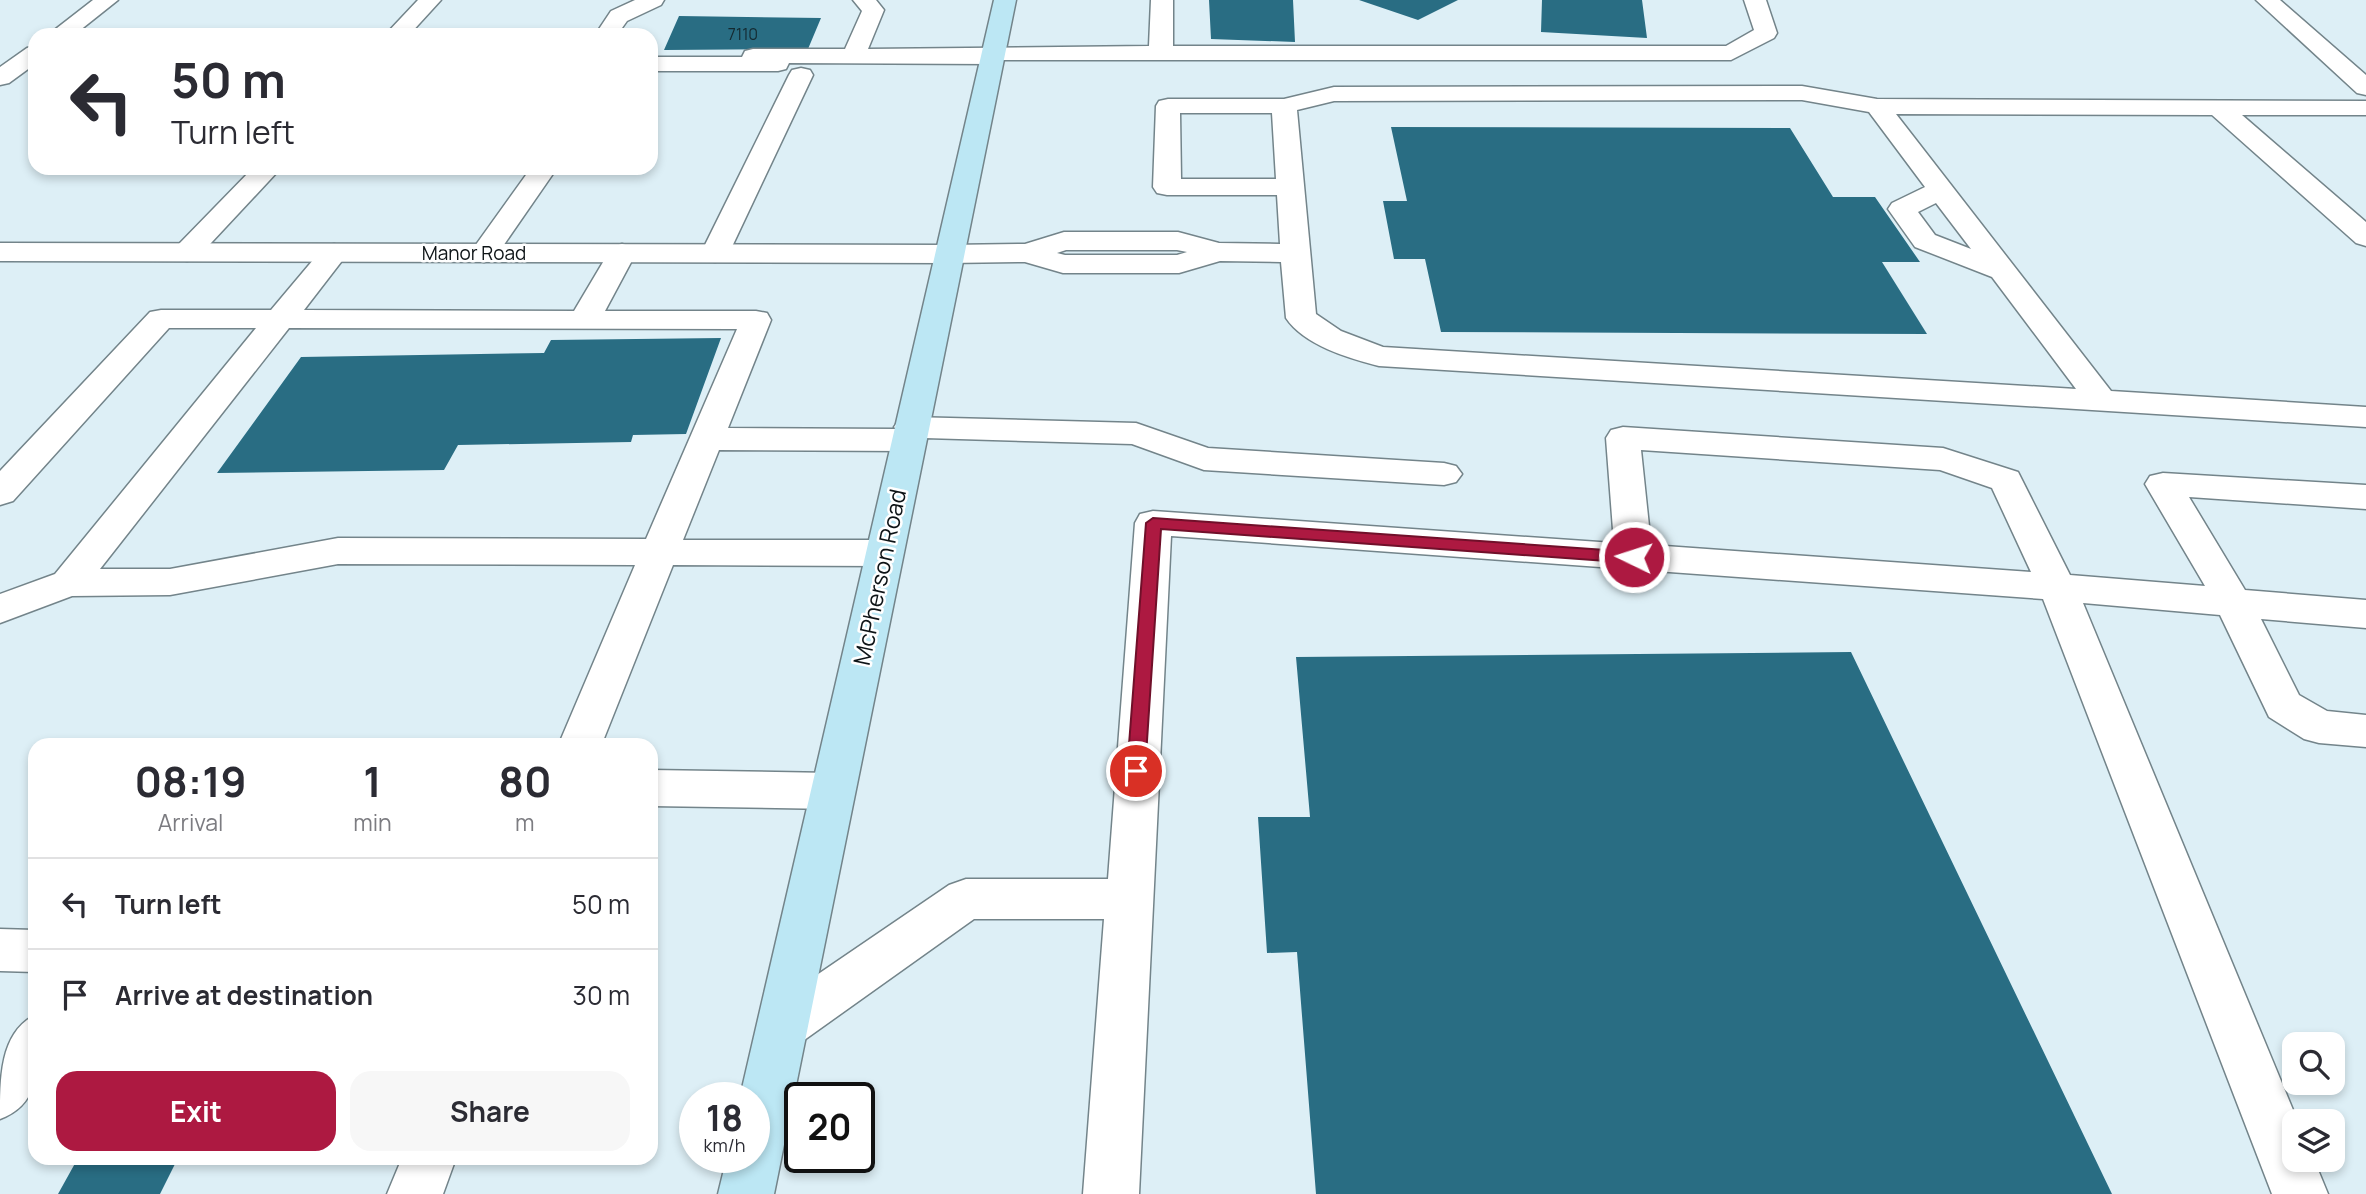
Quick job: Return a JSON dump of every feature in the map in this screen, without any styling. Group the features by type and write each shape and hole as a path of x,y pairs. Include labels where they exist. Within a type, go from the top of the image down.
{"main road":[{"name":"McPherson Road","path":"770,1082 1004,0"},
{"name":"McPherson Road","path":"746,1194 750,1173"}],"street":[{"path":"69,28 107,0"},
{"path":"403,28 429,0"},
{"path":"623,28 619,16 654,0"},
{"path":"628,28 654,0"},
{"path":"854,56 873,10 864,0"},
{"path":"1161,52 1162,0"},
{"path":"658,64 809,65 854,56 1161,52 1731,53 1766,33 1755,0"},
{"path":"2267,0 2366,88"},
{"path":"658,56 742,56 809,65"},
{"path":"0,78 28,58"},
{"path":"715,253 809,65"},
{"path":"1291,187 1167,187 1168,106 1284,106 1334,94 1802,93 1877,106 2366,108"},
{"path":"1284,106 1301,317 1331,338 1379,356 2366,417"},
{"path":"1877,106 2100,399"},
{"path":"2218,108 2366,237"},
{"path":"187,252 261,175"},
{"path":"484,253 539,175"},
{"path":"1941,190 1902,209 1925,241 2002,271"},
{"name":"Manor Road","path":"0,252 1027,253 1063,264 1179,264 1218,253 1295,253"},
{"path":"68,583 334,253"},
{"path":"584,320 622,253"},
{"path":"0,493 161,318 756,320 582,738"},
{"path":"707,439 910,433 1136,434 1204,459 1444,474"},
{"path":"1634,557 1623,438 1942,459 2006,480 2057,587 2300,1194"},
{"path":"2366,497 2163,484 2233,602 2284,706 2319,727 2366,731"},
{"path":"1111,1194 1153,523 2057,587 2366,614"},
{"path":"0,609 68,583 170,582 338,551 884,553"},
{"path":"658,788 832,791"},
{"path":"782,1027 967,899 1129,899"},
{"path":"0,950 28,951"},
{"path":"0,1094 28,1050"},
{"path":"415,1194 426,1165"}],"building":[{"path":"1209,0 1293,0 1295,42 1211,39"},
{"path":"1359,0 1458,0 1418,20"},
{"path":"1542,0 1642,0 1647,38 1541,32"},
{"path":"679,16 821,18 808,49 664,50"},
{"path":"1391,127 1790,128 1833,197 1875,197 1920,262 1882,262 1927,334 1441,332 1425,259 1394,259 1383,201 1407,201"},
{"path":"721,338 686,434 633,435 631,442 458,445 444,470 217,473 301,357 544,353 551,340"},
{"path":"1851,652 2112,1194 1316,1194 1297,952 1267,953 1258,817 1310,817 1296,657"},
{"path":"74,1165 174,1165 160,1194 58,1194"}],"route":[{"path":"1136,771 1153,523 1634,557"}]}
